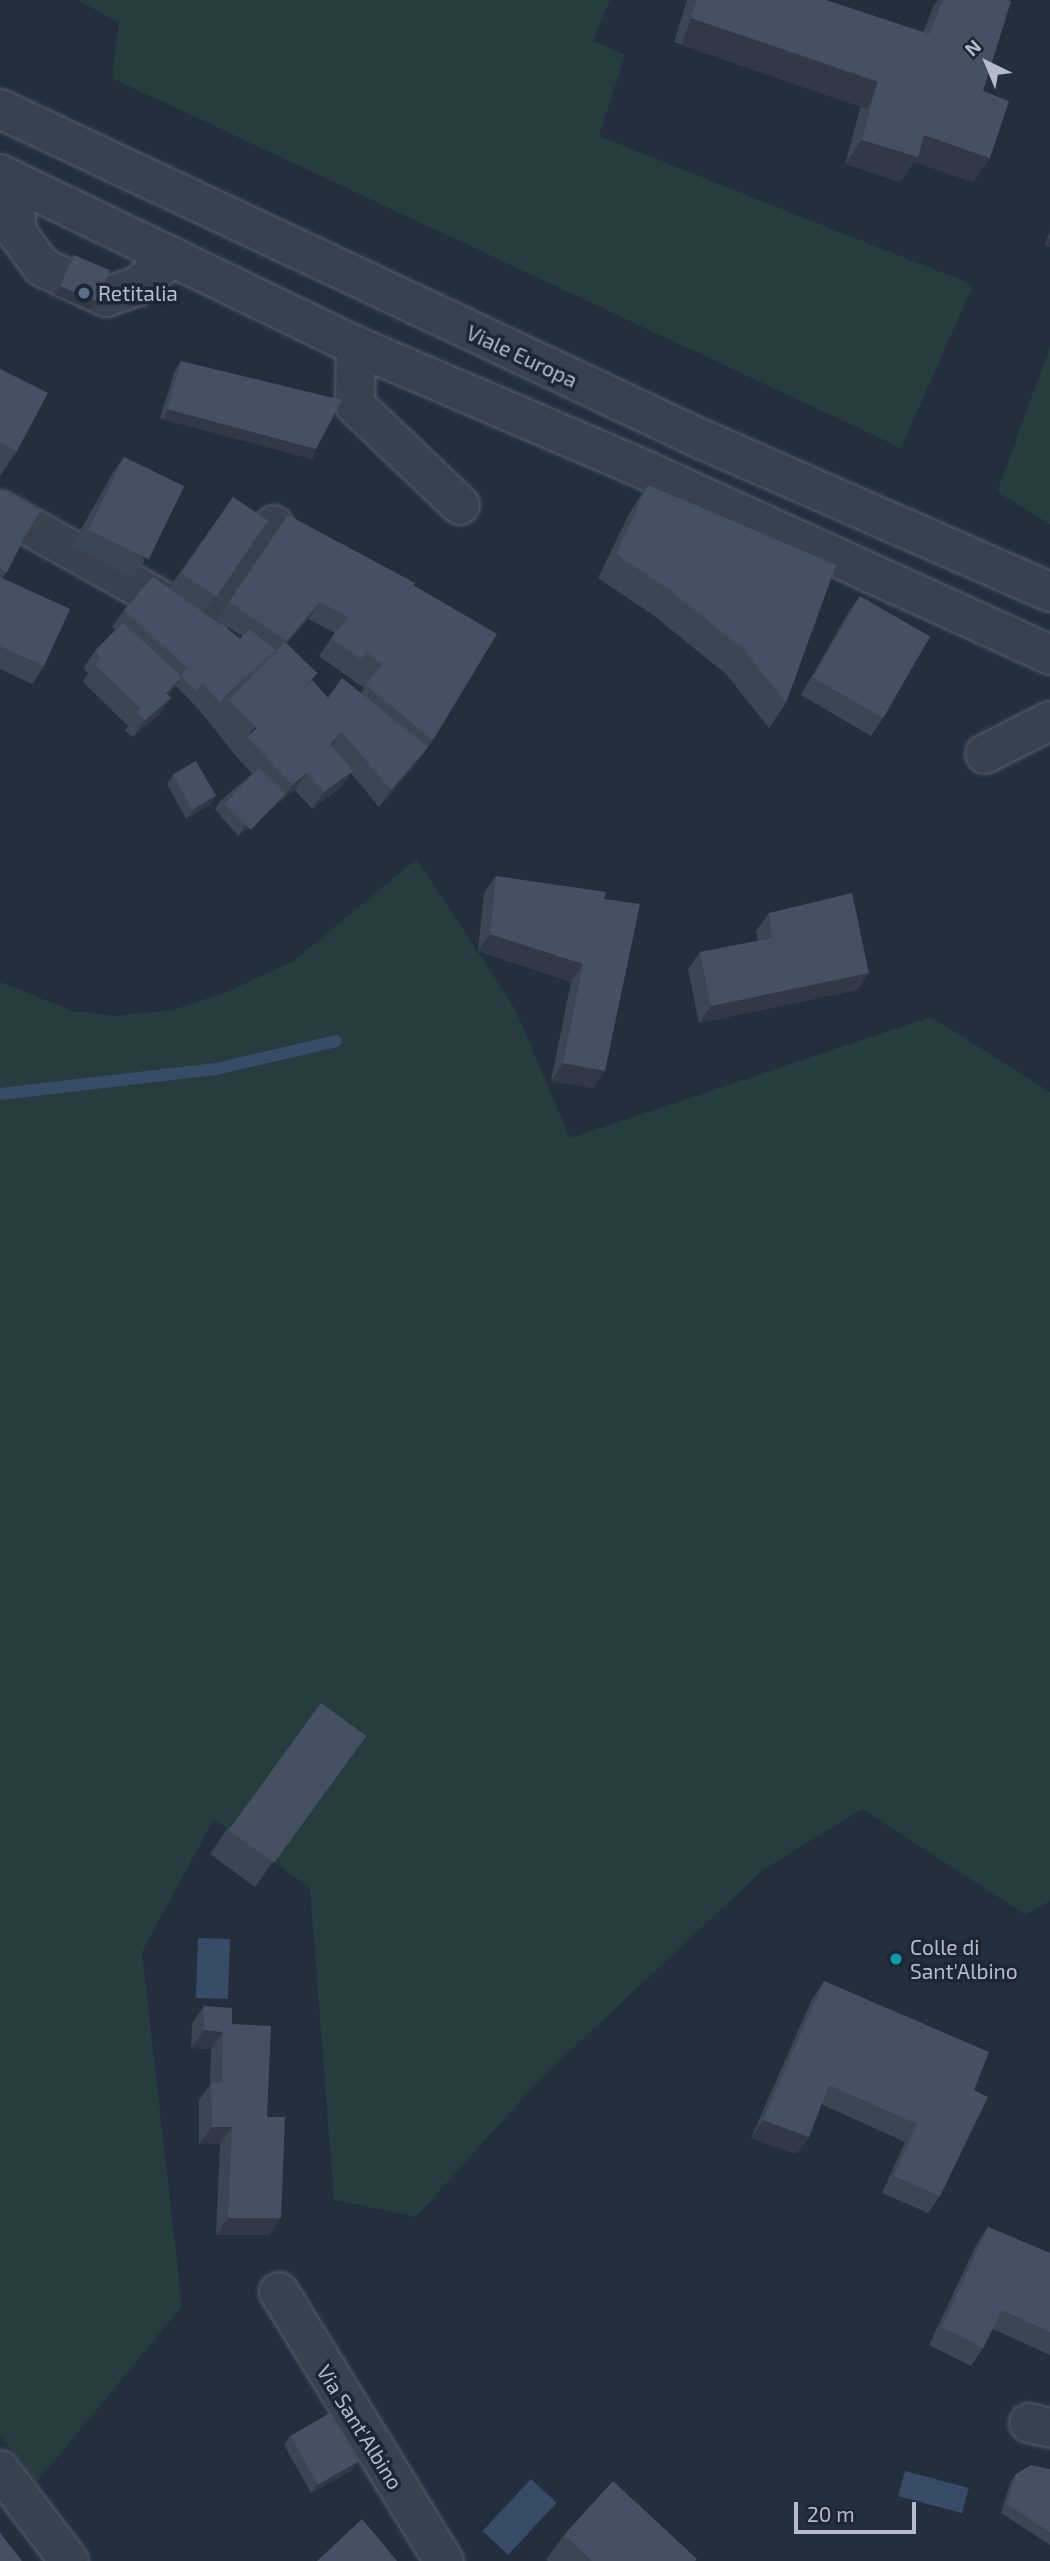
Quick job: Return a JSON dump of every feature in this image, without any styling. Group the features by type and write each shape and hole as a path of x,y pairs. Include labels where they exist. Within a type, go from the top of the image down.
{"street":[{"name":"Viale Europa","path":"0,109 675,427 1050,592"},
{"path":"7,177 356,346 647,471 1050,655"},
{"path":"7,177 17,233 42,267 106,297 138,286 172,257"},
{"path":"356,346 355,405 460,505"},
{"path":"0,510 219,632 274,525"},
{"path":"985,754 1050,721"},
{"name":"Via Sant'Albino","path":"279,2292 444,2561"},
{"path":"0,2470 69,2561"}],"green space":[{"path":"78,0 610,0 593,41 625,55 599,136 973,285 901,448 112,78 119,23"},
{"path":"1050,347 1050,524 997,492"},
{"path":"417,859 515,1009 570,1138 931,1017 1050,1092 1050,1901 1026,1915 862,1809 763,1870 539,2080 416,2217 334,2200 310,1888 214,1819 142,1952 182,2306 37,2482 0,2436 0,982 72,1011 116,1016 172,1010 227,992 292,962"}],"water":[{"path":"198,1938 230,1939 228,1999 196,1998"},
{"path":"905,2471 969,2488 962,2513 898,2496"},
{"path":"531,2479 557,2503 508,2555 483,2531"}],"building":[{"path":"696,0 826,0 929,34 943,0 1011,1 983,91 1009,101 990,158 924,135 918,157 862,140 878,81 691,18"},
{"path":"74,255 110,270 97,302 61,286"},
{"path":"181,361 342,400 316,449 167,409"},
{"path":"0,369 48,393 17,451 0,442"},
{"path":"124,457 184,486 149,559 88,530"},
{"path":"648,485 836,565 786,703 744,650 670,590 616,554"},
{"path":"0,489 40,511 24,538 0,526"},
{"path":"233,497 268,520 216,597 182,573"},
{"path":"288,515 415,583 361,659 331,638 348,617 320,602 287,641 229,602"},
{"path":"0,526 24,538 7,572 0,568"},
{"path":"0,577 70,609 44,666 0,646"},
{"path":"153,577 220,624 187,668 124,610"},
{"path":"413,585 497,634 433,740 366,685 382,664 366,652"},
{"path":"860,596 930,636 883,718 813,677"},
{"path":"123,623 182,677 166,693 171,698 145,720 137,713 140,708 95,665 100,656 95,651"},
{"path":"221,623 240,639 196,691 181,676"},
{"path":"249,629 276,650 220,703 202,683"},
{"path":"285,642 317,673 261,732 229,700"},
{"path":"342,678 428,747 391,790 342,732 330,744 353,771 324,792 307,773 292,785 247,737 312,680 328,698"},
{"path":"196,761 216,796 193,809 173,775"},
{"path":"259,768 286,794 251,830 224,804"},
{"path":"496,876 606,892 604,899 640,904 605,1071 563,1063 583,964 490,934"},
{"path":"852,893 869,973 711,1006 700,952 772,938 769,913"},
{"path":"321,1703 366,1736 274,1863 229,1830"},
{"path":"824,1981 989,2052 974,2090 988,2097 940,2196 894,2176 917,2124 829,2085 809,2137 763,2120"},
{"path":"204,2006 232,2008 232,2024 271,2026 267,2117 285,2117 281,2218 228,2218 232,2127 212,2127 211,2083 222,2082 223,2032 204,2030"},
{"path":"988,2227 1050,2253 1050,2332 1002,2310 983,2348 942,2327"},
{"path":"330,2413 358,2461 318,2484 290,2436"},
{"path":"1031,2465 1050,2469 1050,2532 1007,2504 1016,2474"},
{"path":"613,2481 697,2559 592,2561 564,2535"},
{"path":"362,2519 397,2561 317,2561"},
{"path":"0,2533 22,2561 0,2561"}],"waterway":[{"path":"0,1094 216,1069 336,1041"}],"place":[{"name":"Retitalia","path":"84,293"},
{"name":"Colle di Sant'Albino","path":"896,1959"}]}
